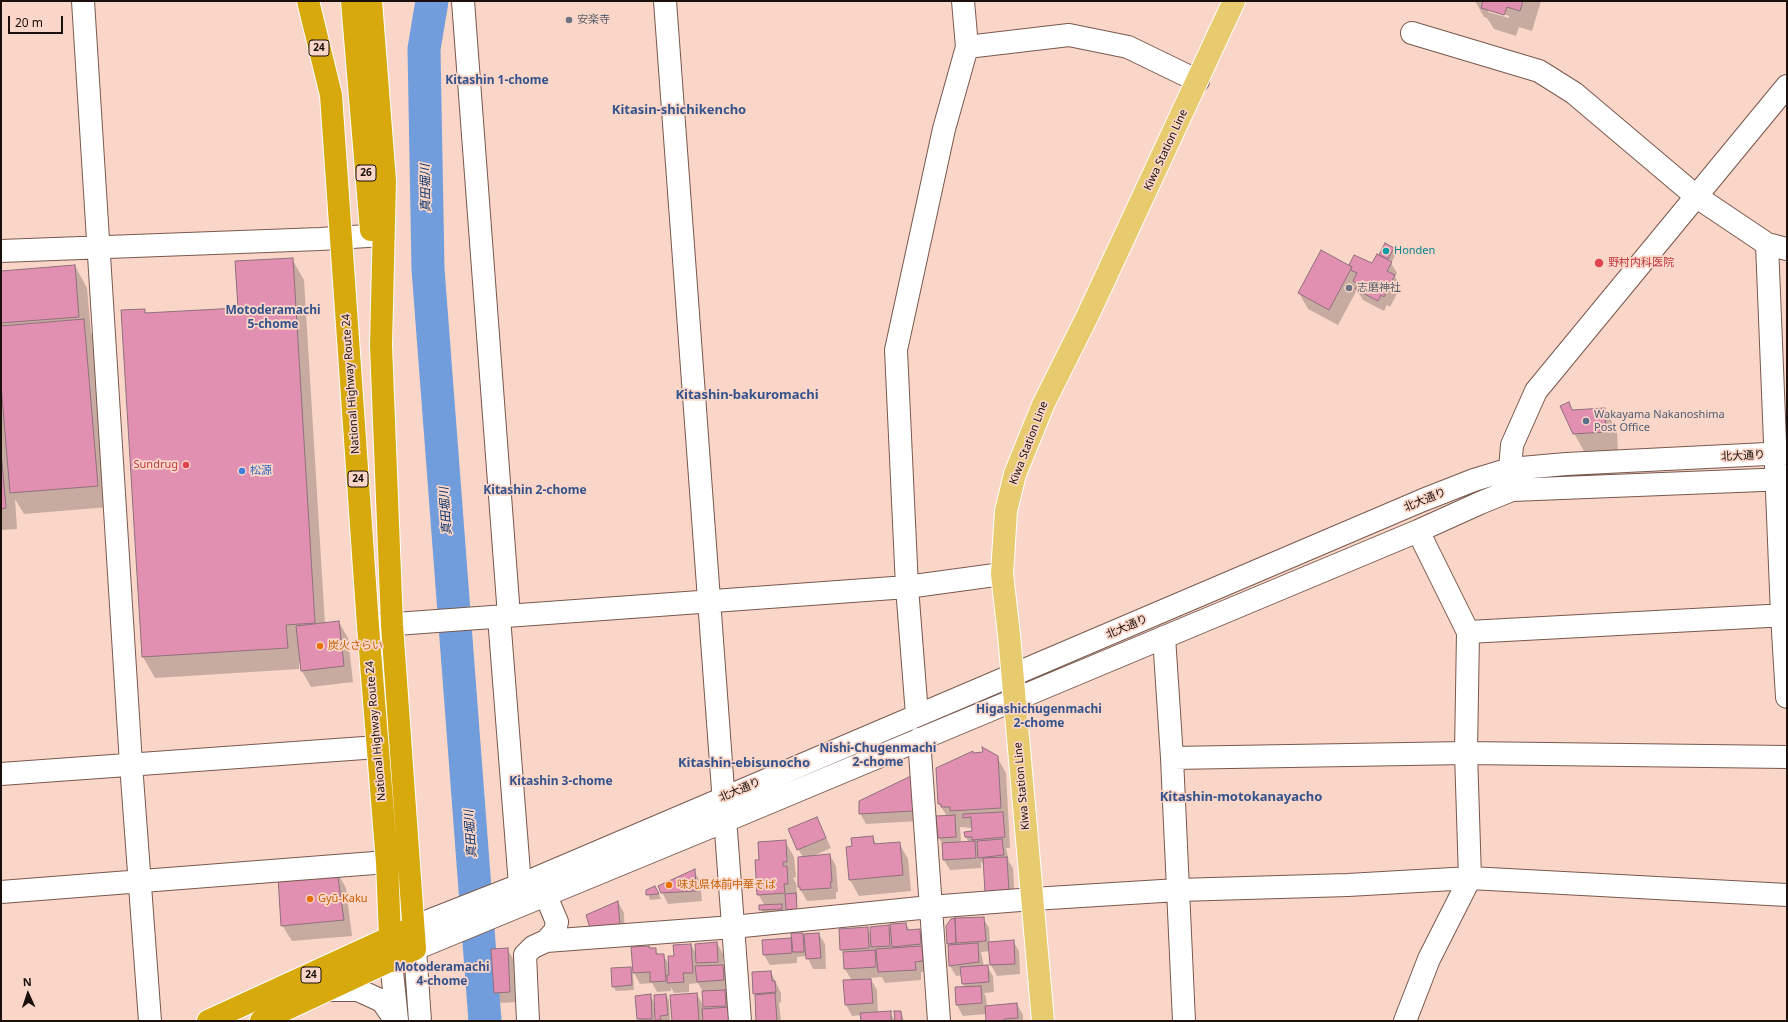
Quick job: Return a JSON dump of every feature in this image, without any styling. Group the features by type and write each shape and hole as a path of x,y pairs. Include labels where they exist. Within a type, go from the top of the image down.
{"highway":[{"name":"National Highway Route 24","path":"308,1 331,95 368,626 387,862 391,961"},
{"path":"324,1 331,95"},
{"name":"26","path":"352,1 378,235"},
{"name":"National Highway Route 24","path":"371,1 385,181 378,235 392,624 415,949"},
{"name":"24","path":"208,1021 413,927"},
{"name":"24","path":"261,1021 324,990 415,949"}],"main road":[{"name":"Kiwa Station Line","path":"1043,1021 1002,574 1006,511 1014,474 1043,405 1088,314 1234,1"}],"street":[{"path":"83,1 131,764 150,1021"},
{"path":"463,1 504,617 520,884"},
{"path":"665,1 740,1021"},
{"path":"917,715 906,587 896,350 944,129 966,47 963,1"},
{"path":"1412,33 1539,71 1574,93 1697,198 1777,247 1787,697"},
{"path":"966,47 1069,35 1128,47 1198,81"},
{"path":"1512,490 1510,469 1512,445 1536,391 1697,198 1787,86"},
{"path":"1,251 341,238 378,235"},
{"name":"北大通り","path":"413,927 520,884 1423,500 1474,480 1510,469 1566,464 1782,454"},
{"name":"北大通り","path":"415,949 546,896 1418,531 1512,490 1782,479"},
{"path":"1405,1021 1429,959 1470,878 1466,753 1468,632 1418,531"},
{"path":"368,626 469,620 906,587 1002,574"},
{"path":"1468,632 1784,615"},
{"path":"1164,637 1172,758 1184,1021"},
{"path":"919,739 939,1021"},
{"path":"1,774 378,747"},
{"path":"1172,758 1466,753 1787,757"},
{"path":"1,892 387,862"},
{"path":"528,1021 525,955 533,947 546,941 733,927 930,907 1033,899 1178,890 1348,885 1470,878 1787,895"},
{"path":"546,896 557,922 555,930 546,941"},
{"path":"415,949 420,1021"},
{"path":"391,961 396,1021"},
{"path":"324,990 358,990 382,1000 396,1021"}],"building":[{"path":"1483,1 1523,1 1520,11 1507,7 1504,15 1481,8"},
{"name":"Honden","path":"1385,243 1394,248 1388,259 1379,255"},
{"path":"1321,250 1352,267 1329,310 1298,293"},
{"path":"1377,254 1392,262 1387,271 1395,275 1384,297 1381,295 1378,301 1355,289 1358,284 1353,281 1357,273 1350,270 1352,267 1349,265 1354,255 1372,263"},
{"path":"293,258 315,623 286,625 288,648 142,657 121,310 145,309 145,313 238,308 235,261"},
{"path":"75,265 79,317 1,323 1,271"},
{"path":"84,319 98,486 10,493 1,385 1,326"},
{"name":"Wakayama Nakanoshima Post Office","path":"1569,402 1572,410 1605,408 1606,432 1573,434 1560,406"},
{"path":"1,451 6,508 1,509"},
{"name":"炭火さらい","path":"339,621 344,666 301,671 296,626"},
{"path":"982,747 998,756 1001,808 950,811 950,807 941,807 941,804 938,804 936,768 973,751 973,753 983,752"},
{"path":"911,776 913,811 859,814 859,801"},
{"path":"1003,812 1005,837 972,840 972,837 965,837 964,832 972,831 971,817 963,818 963,814"},
{"path":"955,815 956,837 938,838 936,816"},
{"path":"817,817 826,838 797,850 788,829"},
{"path":"873,836 874,844 900,842 903,875 849,880 846,847 852,846 851,838"},
{"path":"1002,839 1004,855 978,858 977,841"},
{"path":"786,840 787,862 783,862 783,866 787,866 788,884 784,884 785,893 757,895 755,860 759,860 758,842"},
{"path":"975,841 976,858 943,860 942,843"},
{"path":"830,854 831,888 800,890 800,887 798,887 798,857"},
{"path":"1007,857 1009,892 985,893 983,858"},
{"path":"695,869 696,891 661,893 658,886"},
{"name":"Gyū-Kaku","path":"337,871 344,920 281,926 278,877"},
{"path":"655,886 659,894 646,895 646,890"},
{"path":"796,893 797,910 786,910 785,894"},
{"path":"618,901 620,926 590,928 586,915"},
{"path":"782,904 782,909 759,910 759,905"},
{"path":"984,917 986,941 956,943 955,918"},
{"path":"955,918 956,943 947,944 946,926 951,919"},
{"path":"906,923 907,930 920,929 921,944 892,947 890,924"},
{"path":"889,925 890,946 871,947 870,927"},
{"path":"868,927 869,948 840,950 839,929"},
{"path":"791,933 803,933 804,952 793,952"},
{"path":"819,933 821,958 806,959 804,934"},
{"path":"791,938 792,953 763,955 762,940"},
{"path":"1014,940 1015,964 990,965 988,942"},
{"path":"717,942 718,962 696,963 695,944"},
{"path":"978,943 979,962 949,966 948,945"},
{"path":"691,944 693,973 683,973 684,982 667,983 667,975 669,975 668,956 674,956 673,945"},
{"path":"649,946 649,948 656,948 656,954 664,954 666,981 650,982 650,972 633,973 631,947"},
{"path":"922,946 923,961 915,962 916,970 878,972 876,949"},
{"path":"508,948 510,992 494,993 491,949"},
{"path":"875,950 876,967 844,969 843,952"},
{"path":"723,965 724,980 697,982 695,966"},
{"path":"988,965 989,982 962,984 960,967"},
{"path":"631,967 632,985 612,987 611,968"},
{"path":"771,971 772,981 775,981 776,992 753,994 752,972"},
{"path":"871,979 873,1003 845,1005 843,980"},
{"path":"981,986 982,1003 956,1005 955,987"},
{"path":"725,990 726,1006 703,1007 702,991"},
{"path":"697,993 699,1021 672,1021 670,995"},
{"path":"775,993 777,1021 756,1021 755,995"},
{"path":"651,994 652,1019 637,1019 635,996"},
{"path":"666,994 668,1015 660,1016 661,1020 655,1020 654,995"},
{"path":"1017,1003 1018,1018 1004,1019 1004,1021 986,1021 985,1006"},
{"path":"729,1007 729,1021 703,1021 702,1009"},
{"path":"891,1011 891,1021 861,1021 860,1013"},
{"path":"894,1011 901,1011 902,1021 895,1021"}],"waterway":[{"name":"真田堀川","path":"432,1 424,49 428,269 485,1021"}],"place":[{"name":"安楽寺","path":"569,20"},
{"name":"Honden","path":"1386,251"},
{"name":"野村内科医院","path":"1599,263"},
{"name":"志磨神社","path":"1349,288"},
{"name":"Wakayama Nakanoshima Post Office","path":"1586,421"},
{"name":"Sundrug","path":"186,465"},
{"name":"松源","path":"242,471"},
{"name":"炭火さらい","path":"320,646"},
{"name":"味丸県体前中華そば","path":"669,885"},
{"name":"Gyū-Kaku","path":"310,899"}],"district":[{"name":"Kitashin 1-chome","path":"497,81"},
{"name":"Kitasin-shichikencho","path":"679,110"},
{"name":"Motoderamachi 5-chome","path":"273,318"},
{"name":"Kitashin-bakuromachi","path":"747,395"},
{"name":"Kitashin 2-chome","path":"535,491"},
{"name":"Higashichugenmachi 2-chome","path":"1039,717"},
{"name":"Nishi-Chugenmachi 2-chome","path":"878,756"},
{"name":"Kitashin-ebisunocho","path":"744,763"},
{"name":"Kitashin 3-chome","path":"561,782"},
{"name":"Kitashin-motokanayacho","path":"1241,797"},
{"name":"Motoderamachi 4-chome","path":"442,975"}]}
